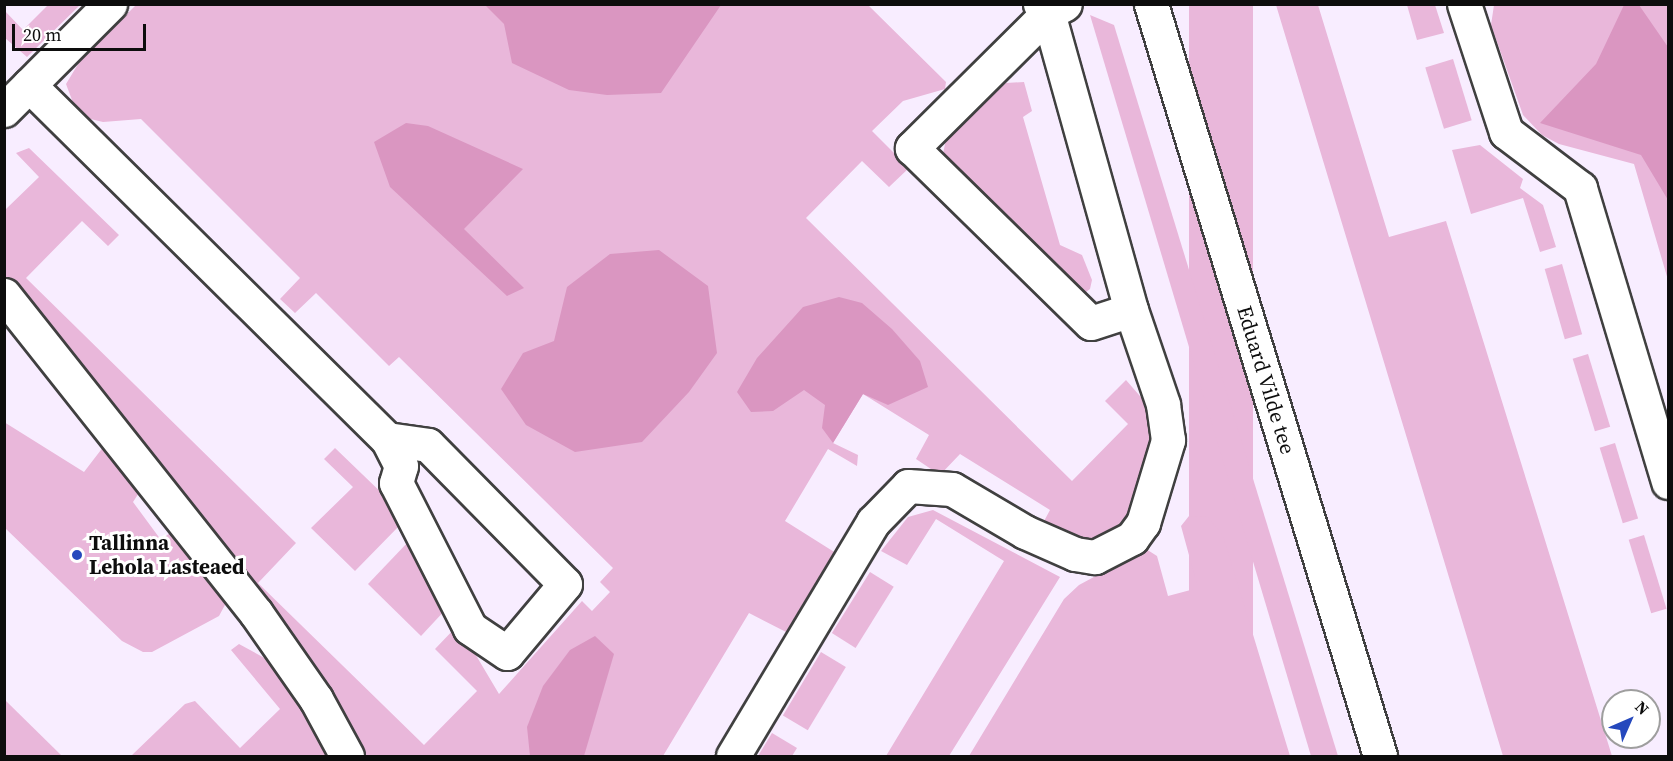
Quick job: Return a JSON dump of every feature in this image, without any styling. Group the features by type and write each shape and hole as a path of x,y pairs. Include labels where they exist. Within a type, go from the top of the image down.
{"street":[{"path":"4,110 110,4"},
{"name":"Eduard Vilde tee","path":"1151,4 1380,756"},
{"path":"1464,4 1506,132 1580,188 1668,483"},
{"path":"1051,7 912,148 1091,323 1131,310"},
{"path":"733,756 873,522 908,486 952,489 1025,532 1075,554 1095,557 1132,538 1152,499 1168,440 1162,404 1131,310 1051,7"},
{"path":"29,85 387,439 401,466 396,483 470,628 507,653 565,584 428,445 387,439"},
{"path":"4,295 256,613 316,699 347,756"}],"shaded area":[{"path":"48,5 80,5 27,57 5,38 5,11 23,30"},
{"path":"136,5 868,5 946,82 945,89 903,101 872,131 909,168 889,187 862,161 806,218 1072,481 1128,424 1105,401 1126,380 1146,403 1156,425 1122,529 1084,547 1043,523 1050,510 960,454 940,475 916,459 929,435 863,394 833,443 858,455 857,466 828,449 785,521 839,555 790,634 749,613 663,756 366,756 300,649 5,276 5,210 39,177 16,153 29,148 119,235 108,246 82,221 26,278 296,543 258,583 424,745 477,691 435,649 458,625 499,694 582,601 592,611 610,592 600,582 613,568 399,357 389,366 316,293 295,313 280,299 300,278 141,119 103,122 78,116 66,84 80,61"},
{"path":"485,5 721,5 661,93 607,95 569,90 512,63 504,24"},
{"path":"1189,5 1253,5 1253,756 1189,756"},
{"path":"1276,5 1318,5 1389,237 1446,221 1601,721 1601,749 1610,749 1612,756 1503,756"},
{"path":"1407,5 1435,5 1444,33 1417,40"},
{"path":"1494,5 1668,5 1668,280 1634,164 1559,144 1542,135 1523,115 1491,25"},
{"path":"1624,5 1639,5 1668,47 1668,200 1641,155 1540,123 1596,64"},
{"path":"1090,15 1114,25 1338,756 1311,756"},
{"path":"1453,59 1472,120 1444,129 1425,67"},
{"path":"1024,82 1032,111 1023,117 1060,245 1082,255 1092,280 1090,289 1082,295 949,170 943,154 946,139 979,102 1006,83"},
{"path":"406,123 428,126 523,169 464,229 524,288 507,296 390,187 374,142"},
{"path":"1480,145 1523,179 1520,188 1543,205 1556,247 1540,252 1523,198 1471,214 1452,150"},
{"path":"659,250 708,286 717,353 689,392 642,442 575,452 526,425 501,389 523,353 554,341 567,287 610,254"},
{"path":"1562,264 1582,334 1565,339 1545,269"},
{"path":"839,297 862,303 892,329 920,361 928,387 888,405 863,394 833,443 822,428 825,405 804,390 773,411 751,412 737,392 757,358 803,307"},
{"path":"1588,354 1610,427 1595,431 1573,359"},
{"path":"4,422 84,472 107,442 144,485 133,502 161,540 176,528 223,590 226,603 219,616 152,652 143,652 122,641 5,528"},
{"path":"1615,443 1638,519 1623,523 1600,448"},
{"path":"335,448 389,500 401,524 355,571 311,528 353,487 324,459"},
{"path":"933,510 1060,577 949,756 886,756 1004,561 936,519 907,565 881,551 908,517"},
{"path":"1189,516 1208,517 1223,536 1290,756 969,756 1064,599 1079,585 1146,549 1157,556 1168,596 1198,588 1181,526"},
{"path":"1644,535 1667,609 1651,613 1629,540"},
{"path":"409,541 448,607 421,636 368,584"},
{"path":"870,572 894,587 856,648 832,633"},
{"path":"595,636 614,654 584,756 530,756 527,727 543,686 570,650"},
{"path":"239,644 270,661 299,697 332,756 131,756 185,704 195,701 240,748 280,709 231,650"},
{"path":"821,652 846,667 808,730 783,715"},
{"path":"5,700 62,756 5,756"},
{"path":"772,733 797,748 792,756 758,756"}],"place":[{"name":"Tallinna Lehola Lasteaed","path":"77,555"}]}
